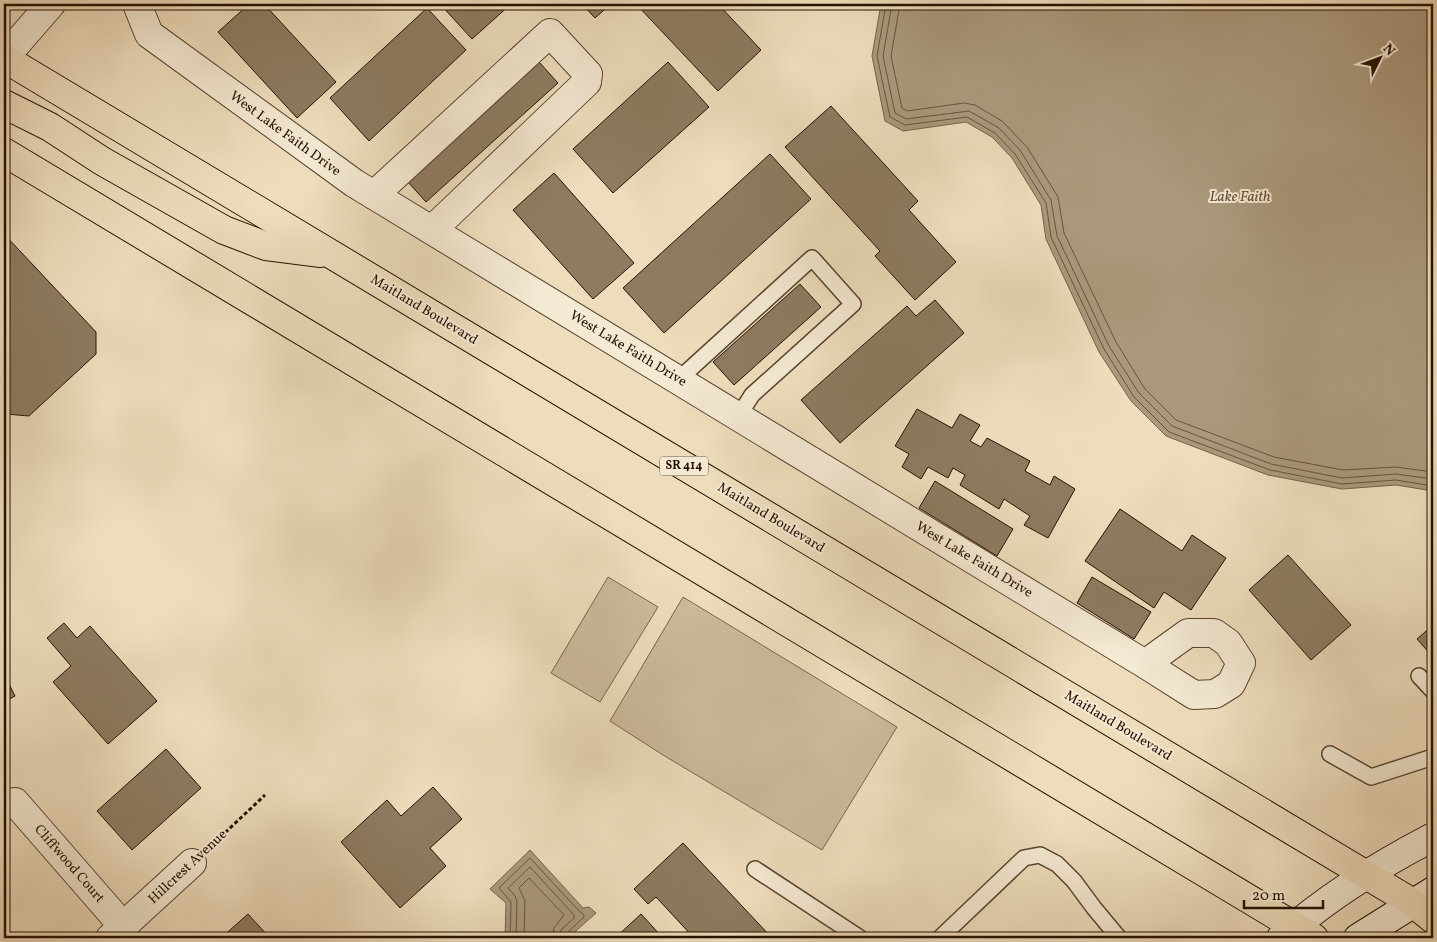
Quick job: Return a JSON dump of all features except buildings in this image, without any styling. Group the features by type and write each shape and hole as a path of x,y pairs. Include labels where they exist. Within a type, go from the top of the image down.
{"main road":[{"name":"Maitland Boulevard","path":"4,58 1365,874 1427,905"},
{"path":"4,104 50,127 102,161 224,230 266,246 332,255"},
{"path":"4,152 1297,934"}],"street":[{"path":"4,58 51,4"},
{"name":"West Lake Faith Drive","path":"138,4 149,34 354,183 1146,664"},
{"path":"374,195 550,33 588,74 586,82 432,230"},
{"name":"Cliffwood Court","path":"15,802 116,932"},
{"path":"1297,934 1365,874 1433,837"},
{"name":"Hillcrest Avenue","path":"116,932 192,863"},
{"path":"1358,938 1427,905"}],"lane":[{"path":"678,380 812,258 853,304 752,395 738,416"},
{"path":"1419,676 1433,691"},
{"path":"1330,754 1371,777 1433,757"},
{"path":"940,938 1024,858 1040,856 1057,864 1074,881 1119,938"},
{"path":"755,869 860,938"}],"path":[{"name":"Hillcrest Avenue","path":"192,863 265,795"}],"shaded area":[{"path":"608,577 658,607 600,702 551,673"},
{"path":"683,597 897,727 822,850 610,721"}],"water":[{"name":"Lake Faith","path":"881,4 1433,4 1433,491 1396,485 1342,489 1268,475 1166,436 1131,401 1099,352 1046,239 1041,205 1012,158 992,137 966,122 903,131 885,121 872,56"},
{"path":"530,850 583,908 589,907 596,913 568,938 505,938 506,903 490,889"}]}
